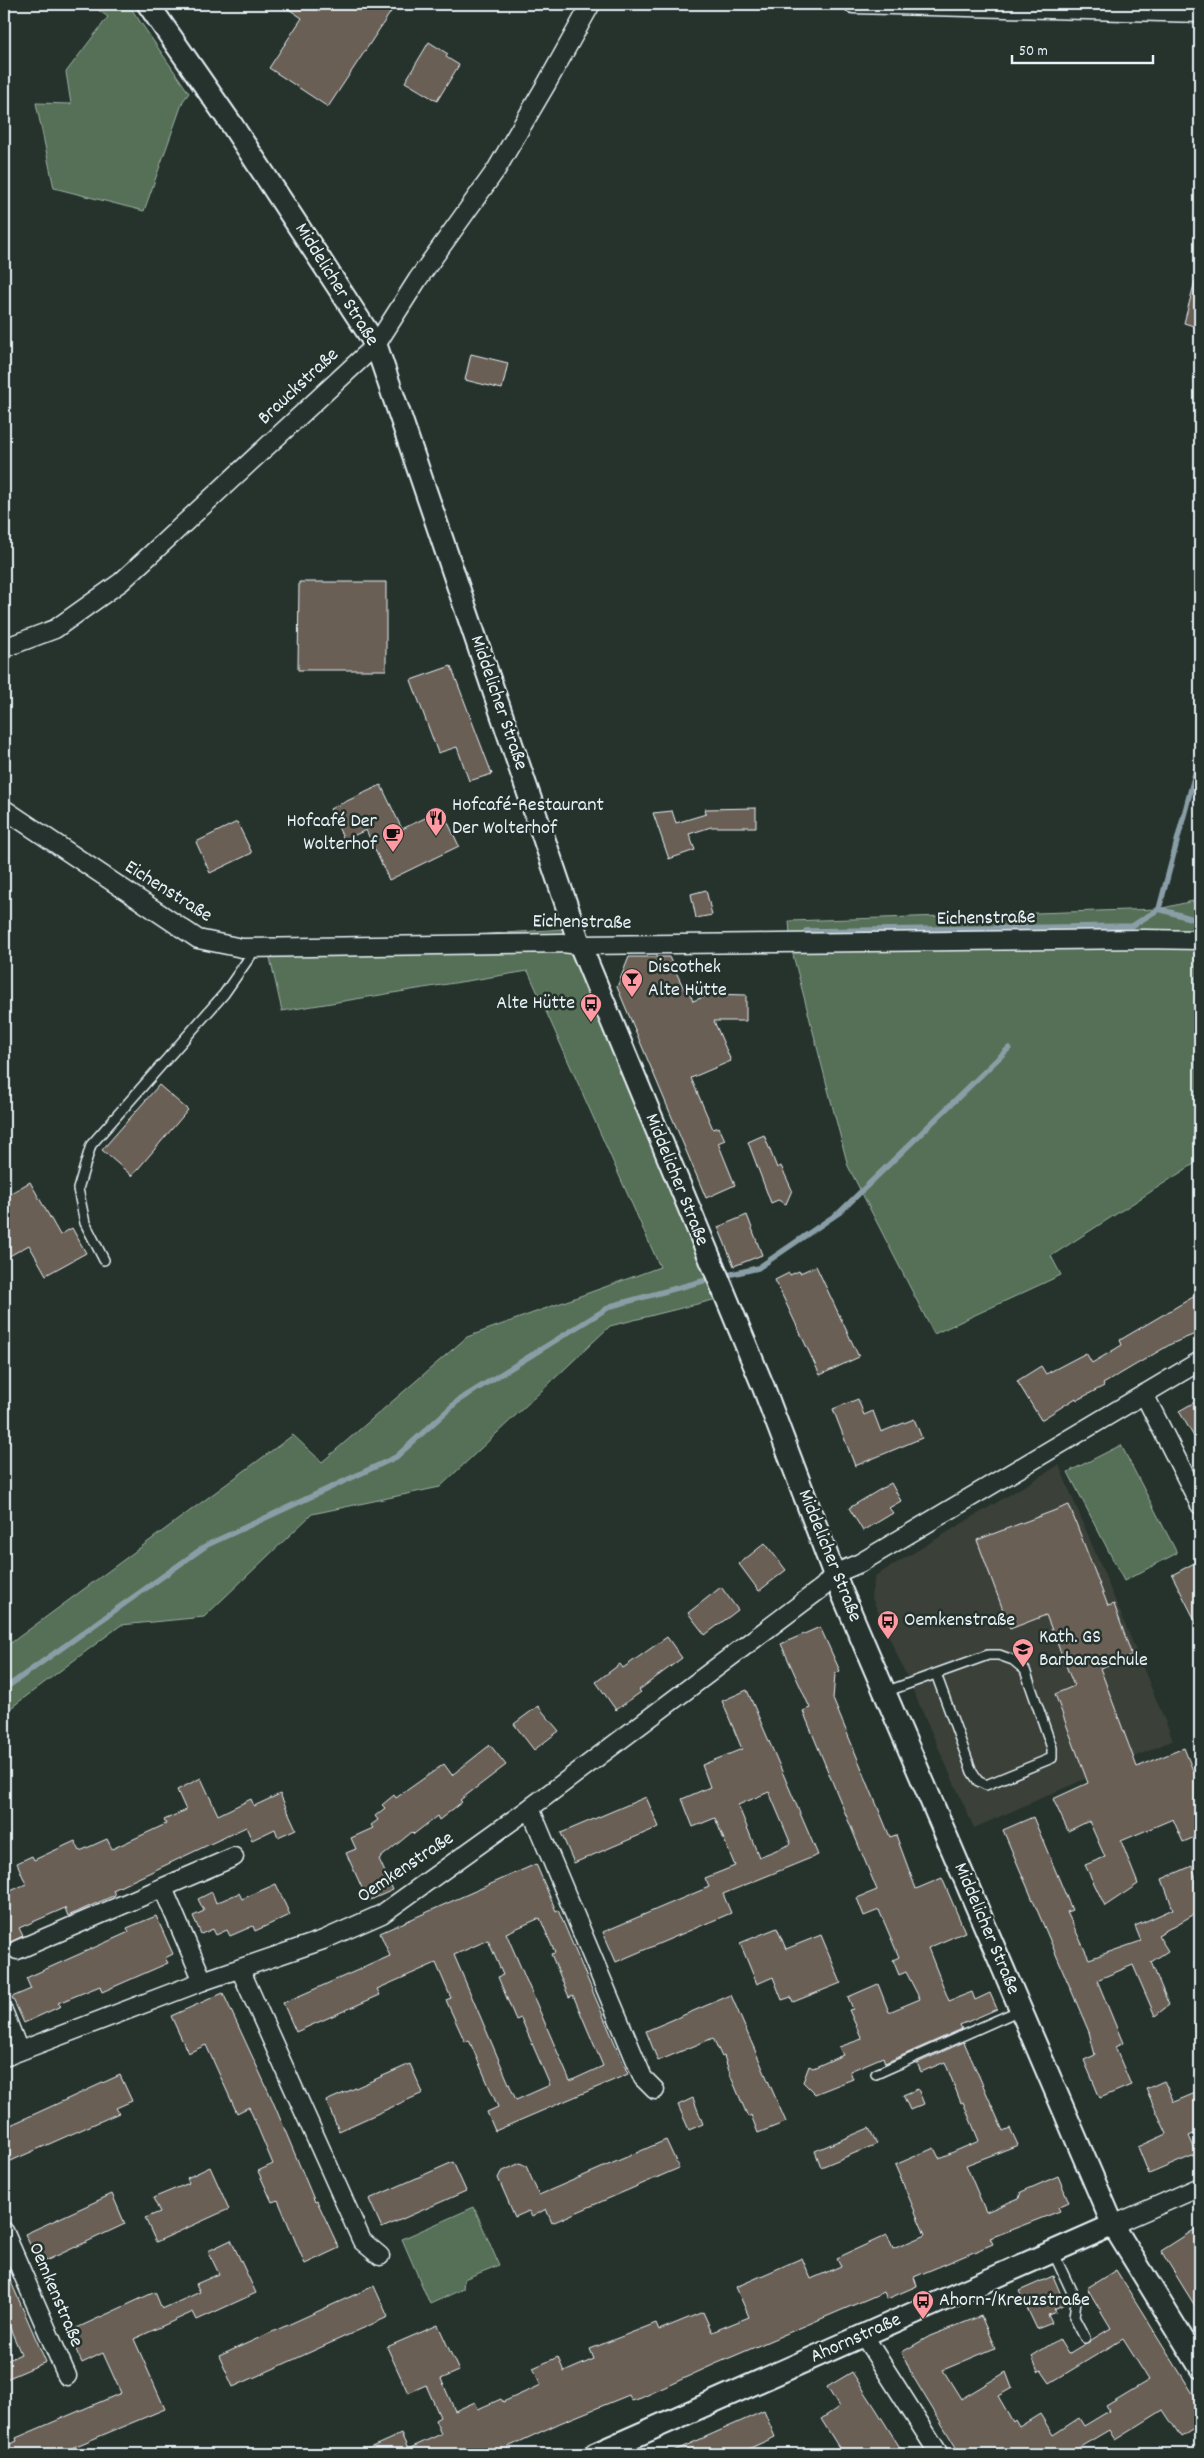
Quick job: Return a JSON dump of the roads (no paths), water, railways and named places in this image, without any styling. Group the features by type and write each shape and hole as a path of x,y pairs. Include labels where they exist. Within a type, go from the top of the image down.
{"street":[{"name":"Middelicher Straße","path":"148,4 232,125 376,345 580,945 763,1386 834,1574 1113,2226 1200,2367"},
{"name":"Brauckstraße","path":"4,648 55,629 121,582 376,345 418,279 496,170 547,84 591,4"},
{"path":"853,4 1200,12"},
{"name":"Eichenstraße","path":"4,809 198,939 242,948 1144,938 1200,940"},
{"name":"Oemkenstraße","path":"4,2013 11,2054 203,1981 323,1940 382,1914 530,1808 823,1587 834,1574 869,1558 1200,1361"},
{"path":"1144,1394 1200,1505"},
{"path":"530,1808 642,2074 656,2090"},
{"path":"17,1950 234,1857"},
{"path":"163,1888 203,1981"},
{"path":"240,1969 362,2241 380,2256"},
{"name":"Ahornstraße","path":"595,2454 1200,2187"},
{"name":"Oemkenstraße","path":"4,2231 67,2376"},
{"path":"864,2336 939,2454"}],"lane":[{"path":"104,1260 85,1223 78,1189 91,1145 224,994 256,948"},
{"path":"885,1692 988,1655 999,1655 1014,1660 1025,1670 1052,1748 1052,1758 986,1785 978,1781 972,1772 936,1674"},
{"path":"876,2074 1021,2010"},
{"path":"1053,2251 1076,2301 1074,2317 1085,2338"}],"waterway":[{"path":"1159,909 1200,755"},
{"path":"806,931 1132,926 1159,909 1200,921"},
{"path":"723,1276 758,1268 840,1212 1009,1048"},
{"path":"4,1689 207,1545 396,1457 459,1400 611,1306 714,1278"}],"place":[{"name":"Hofcafé-Restaurant Der Wolterhof","path":"436,837"},
{"name":"Hofcafé Der Wolterhof","path":"393,853"},
{"name":"Discothek Alte Hütte","path":"632,998"},
{"name":"Alte Hütte","path":"591,1023"},
{"name":"Oemkenstraße","path":"888,1640"},
{"name":"Kath. GS Barbaraschule","path":"1023,1668"},
{"name":"Ahorn-/Kreuzstraße","path":"923,2320"}]}
